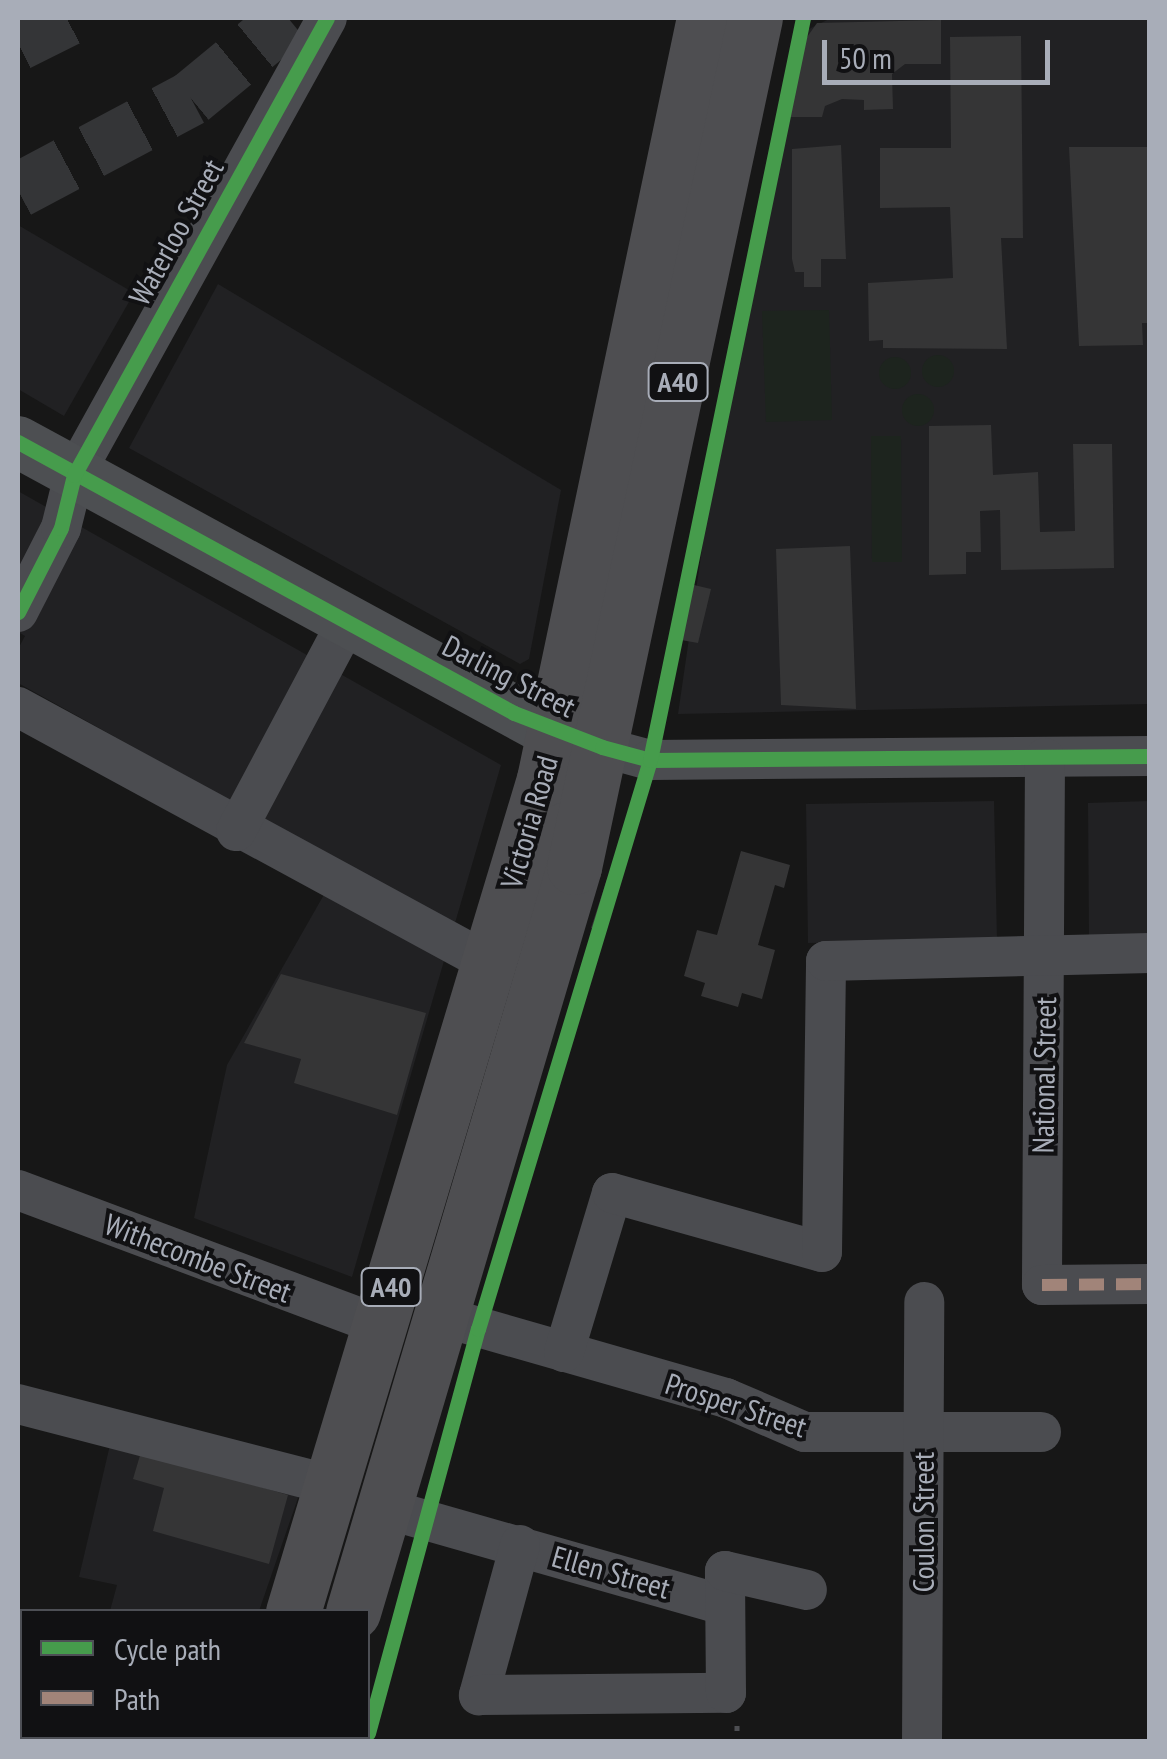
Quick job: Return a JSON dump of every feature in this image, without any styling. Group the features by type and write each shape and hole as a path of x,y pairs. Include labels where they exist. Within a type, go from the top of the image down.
{"highway":[{"name":"Victoria Road","path":"353,1609 574,867 578,740 704,18"},
{"name":"Victoria Road","path":"294,1609 489,963 578,740 755,18"}],"main road":[{"name":"Darling Street","path":"18,442 347,622 578,740"}],"street":[{"name":"Waterloo Street","path":"18,612 61,528 74,475 327,18"},
{"path":"236,831 347,622"},
{"path":"18,706 236,831 489,963"},
{"name":"Darling Street","path":"578,740 650,760 1150,756"},
{"name":"National Street","path":"1045,758 1042,1284 1150,1284"},
{"path":"564,1352 612,1193 822,1252 826,961 1150,953"},
{"name":"Withecombe Street","path":"18,1190 379,1325"},
{"name":"Coulon Street","path":"922,1742 924,1302"},
{"name":"Prosper Street","path":"440,1316 726,1398 805,1432 1041,1432"},
{"path":"18,1404 331,1486"},
{"name":"Ellen Street","path":"384,1508 724,1605"},
{"path":"520,1545 478,1695 726,1694 725,1571 807,1590"}],"shaded area":[{"path":"1149,18 1149,704 678,714 719,432 807,30 827,20"},
{"path":"18,225 134,293 64,416 18,389"},
{"path":"218,284 561,490 529,659 520,664 129,448"},
{"path":"829,310 832,420 766,422 762,311"},
{"path":"938,355 949,360 954,371 949,382 938,387 927,382 922,371 927,360"},
{"path":"895,357 906,362 911,373 906,384 895,389 884,384 879,373 884,362"},
{"path":"918,394 929,399 934,410 929,421 918,426 907,421 902,410 907,399"},
{"path":"871,436 901,436 902,562 872,562"},
{"path":"18,491 501,765 352,1277 194,1218 227,1065 342,863 18,683 18,649 25,636 18,632"},
{"path":"994,801 997,940 808,943 806,804"},
{"path":"1149,801 1149,937 1089,937 1088,803"},
{"path":"110,1445 299,1495 260,1609 111,1609 117,1585 79,1577"},
{"path":"140,1739 216,1739 215,1742"}],"building":[{"path":"941,20 941,64 905,64 892,74 893,109 864,110 864,100 842,99 825,106 822,117 788,117 805,40 817,23"},
{"path":"1021,36 1023,238 1001,238 1007,349 883,348 883,340 869,341 868,283 953,278 950,207 880,208 880,148 951,148 950,37"},
{"path":"841,145 846,259 821,259 821,287 804,287 804,272 795,272 792,259 792,149"},
{"path":"1069,147 1150,147 1150,323 1142,323 1143,345 1079,346"},
{"path":"991,425 993,475 1038,472 1040,532 1075,531 1073,444 1112,444 1114,568 1001,570 1000,510 980,511 981,552 966,552 966,574 929,575 929,426"},
{"path":"850,546 856,709 781,705 776,549"},
{"path":"694,585 711,589 698,643 681,640"},
{"path":"741,851 790,865 784,888 775,885 758,945 775,950 762,999 742,993 738,1007 701,996 705,983 684,976 697,930 717,935"},
{"path":"607,879 617,882 601,932 591,928"},
{"path":"281,974 426,1013 397,1115 294,1083 301,1059 244,1043"},
{"path":"141,1452 288,1495 269,1564 153,1531 164,1488 133,1479"}],"tunnel":[{"path":"18,43 68,18"},
{"path":"18,190 191,98 288,18"}],"marked path":[{"path":"1042,1285 1150,1284"}],"cycle path":[{"path":"18,612 61,528 74,475 327,18"},
{"path":"370,1726 478,1329 650,760 803,18"},
{"path":"18,442 514,713 602,747 650,760 1150,756"}]}
